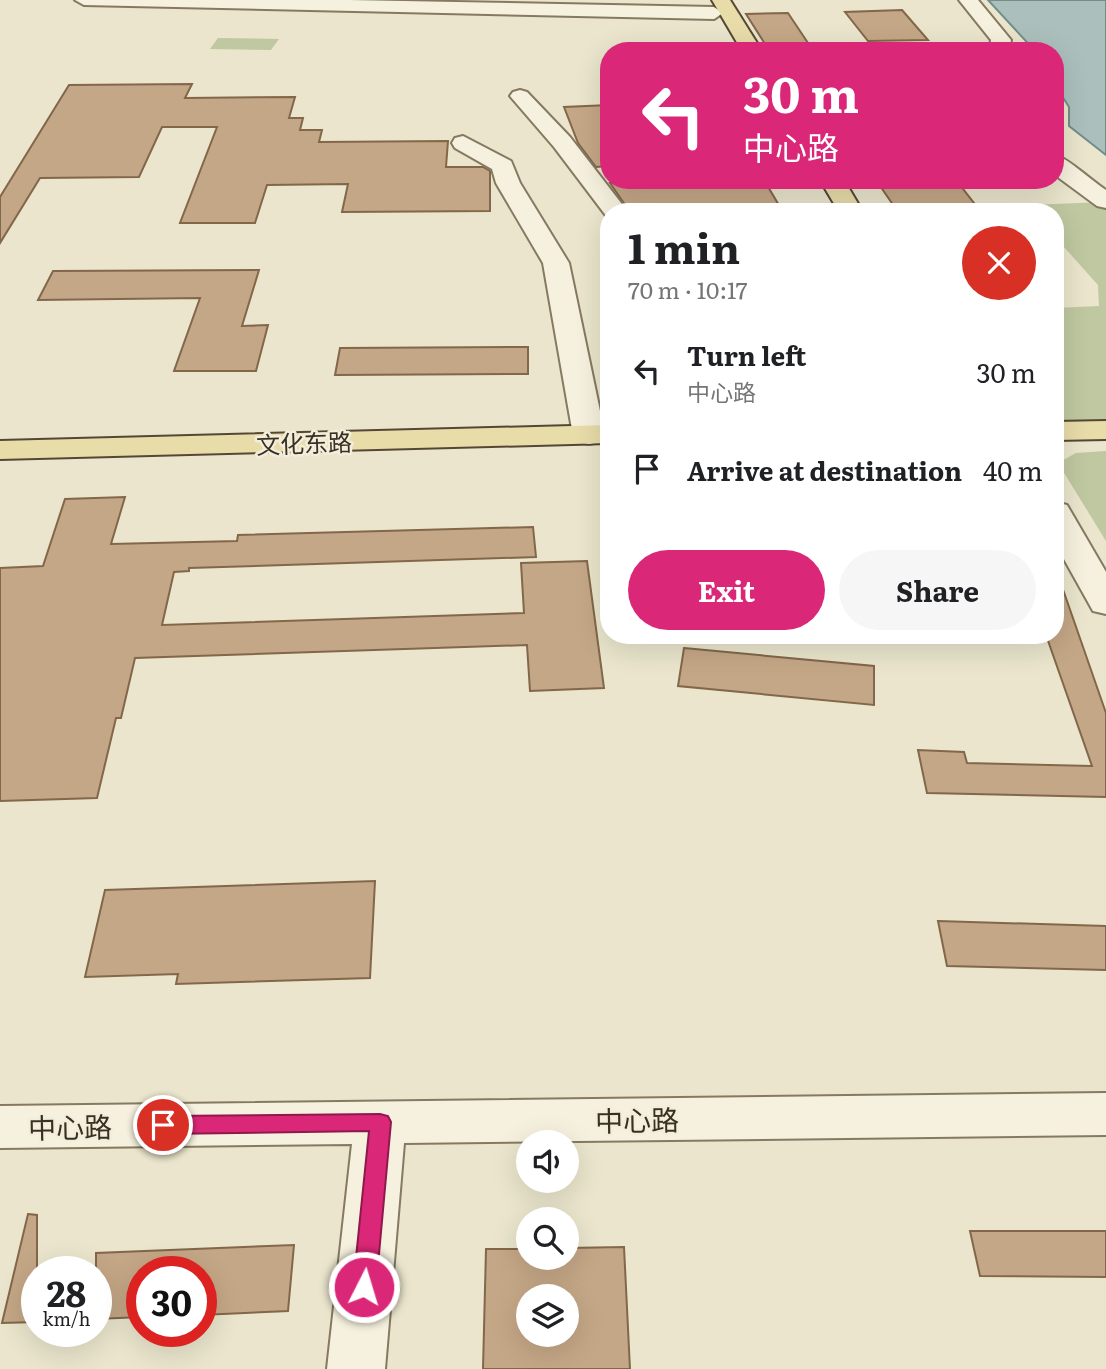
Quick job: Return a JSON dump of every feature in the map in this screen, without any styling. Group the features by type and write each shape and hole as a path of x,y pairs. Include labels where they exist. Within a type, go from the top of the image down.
{"main road":[{"path":"714,4 732,42"},
{"path":"714,4 745,42"},
{"path":"1064,431 1106,430"},
{"name":"文化东路","path":"0,450 600,439"},
{"name":"文化东路","path":"0,461 600,439"}],"street":[{"path":"85,0 714,4"},
{"path":"968,0 1001,42"},
{"path":"520,96 562,142 609,203"},
{"path":"463,144 503,166 508,183 556,263 578,385 600,434"},
{"path":"1064,170 1106,201"},
{"path":"578,385 600,384"},
{"path":"1064,528 1106,603"},
{"name":"中心路","path":"0,1127 1106,1114"},
{"path":"356,1369 380,1122"}],"green space":[{"path":"218,38 279,39 271,50 210,49"},
{"path":"1106,202 1106,422 1064,422 1064,308 1099,306 1098,285 1064,247 1064,204"},
{"path":"1106,451 1106,541 1064,473 1064,460 1076,453"}],"shaded area":[{"path":"988,0 1106,0 1106,155 1069,126 1069,107 1064,99 1064,42 1027,42"}],"building":[{"path":"902,10 928,40 868,41 845,12"},
{"path":"788,13 807,42 764,42 746,14"},
{"path":"192,84 185,98 295,97 289,118 303,118 300,130 322,130 319,142 448,141 446,167 483,167 490,171 490,211 342,212 348,184 267,185 255,223 180,223 217,127 162,127 139,177 40,178 0,243 0,197 69,85"},
{"path":"600,105 600,167 596,167 578,143 564,107"},
{"path":"614,189 769,189 778,203 624,203"},
{"path":"882,189 963,189 974,203 892,203"},
{"path":"259,270 242,326 268,325 256,371 174,371 200,298 38,300 53,271"},
{"path":"528,347 528,374 335,375 340,348"},
{"path":"125,497 111,544 237,541 238,535 533,527 536,557 189,568 189,571 174,572 162,625 524,613 521,563 587,561 604,688 530,691 527,645 135,658 121,718 116,718 97,798 0,801 0,568 43,566 65,499"},
{"path":"1064,592 1106,713 1106,797 927,793 918,750 964,752 967,763 1092,766 1049,644 1064,644"},
{"path":"684,648 874,666 874,705 678,686"},
{"path":"375,881 370,978 176,984 178,974 85,977 105,890"},
{"path":"938,921 1106,926 1106,970 947,966"},
{"path":"28,1214 37,1215 37,1256 21,1256 21,1322 2,1323"},
{"path":"970,1231 1106,1231 1106,1277 980,1276"},
{"path":"294,1245 288,1311 217,1314 217,1256 126,1256 126,1318 112,1318 112,1256 96,1256 96,1253"},
{"path":"624,1247 630,1369 483,1369 486,1249 516,1249 516,1270 579,1270 579,1248"}],"route":[{"path":"163,1125 380,1122 364,1287"}]}
